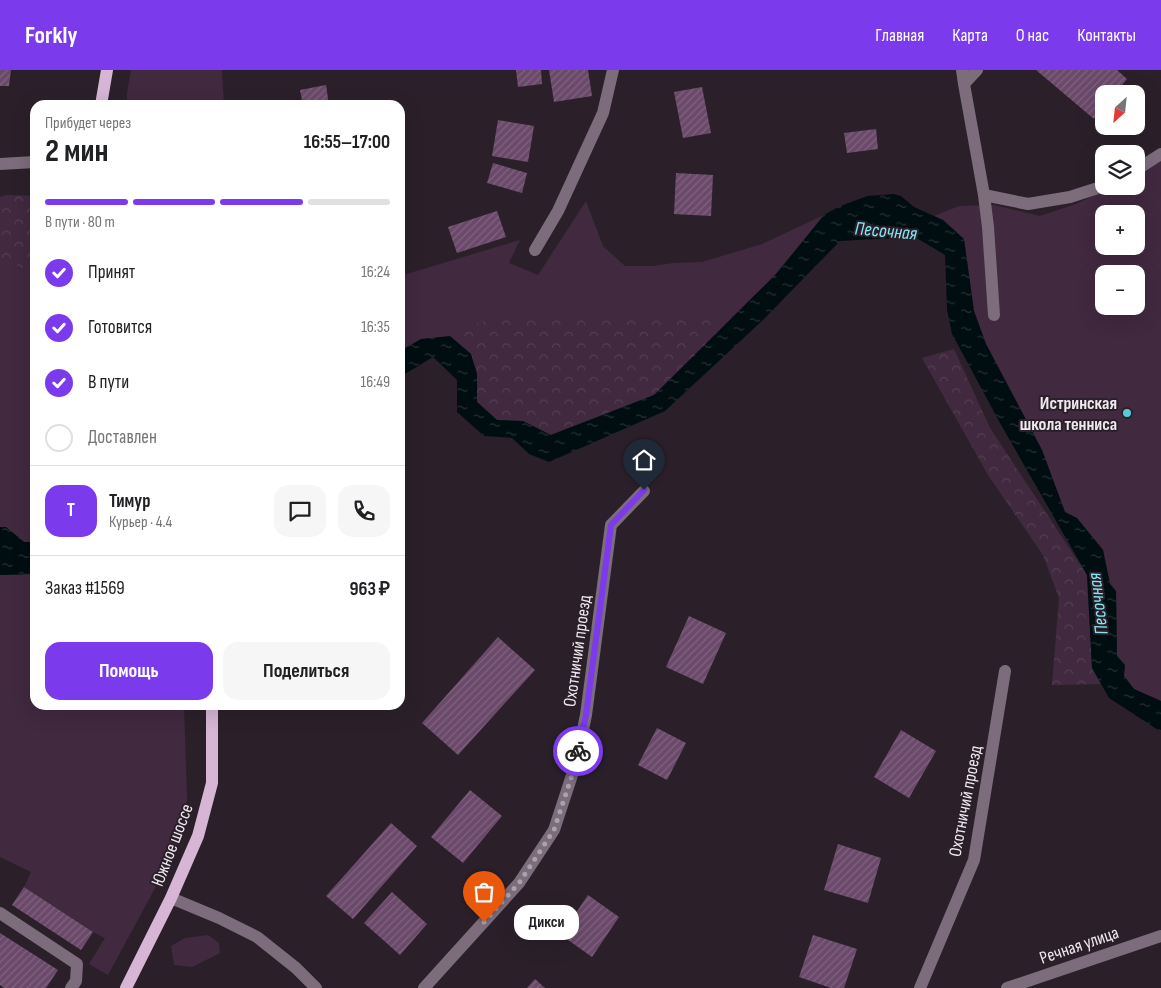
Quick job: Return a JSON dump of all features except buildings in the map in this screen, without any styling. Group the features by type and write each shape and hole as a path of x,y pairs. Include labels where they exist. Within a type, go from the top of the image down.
{"main road":[{"path":"102,100 108,70"},
{"name":"Южное шоссе","path":"126,988 171,898 198,836 212,783 212,710"}],"street":[{"path":"535,250 558,211 603,113 613,70"},
{"path":"962,70 984,195 994,315"},
{"path":"964,84 976,70"},
{"path":"1145,164 1161,154"},
{"path":"0,164 30,162"},
{"path":"984,195 1028,204 1070,197 1095,189"},
{"name":"Охотничий проезд","path":"424,988 519,883 554,830 576,763 586,715 611,525 644,490"},
{"name":"Охотничий проезд","path":"920,988 974,860 1005,671"},
{"path":"171,898 219,918 257,937 296,968 316,988"},
{"path":"0,913 77,964 76,981 71,988"},
{"name":"Речная улица","path":"1007,988 1161,936"}],"green space":[{"path":"131,70 222,70 224,100 127,100"},
{"path":"1161,159 1161,701 1134,689 1123,675 1124,665 1117,656 1116,591 1110,584 1103,550 1077,518 1065,512 1042,450 986,344 974,311 964,239 943,220 934,216 959,206 994,205 1040,216 1076,204 1095,195 1145,195 1145,169"},
{"path":"7,195 30,196 30,542 24,542 6,527 0,527 0,197"},
{"path":"7,195 30,196 30,262 27,270 0,257 0,197"},
{"path":"586,201 603,246 625,266 654,266 702,262 762,244 824,215 776,274 654,395 450,337 421,339 405,348 405,274 520,240 509,263 538,275"},
{"path":"731,319 654,395 550,435 523,421 497,420 477,402 477,374 471,354 450,336 486,320"},
{"path":"954,349 990,428 1087,575 1092,668 1101,684 1052,685 1059,598 1043,555 988,475 922,358"},
{"path":"30,574 30,710 184,710 187,799 185,828 108,975 89,964 105,938 24,887 31,872 0,857 0,575"},
{"path":"208,935 219,943 220,953 192,967 174,965 171,946 185,938"}],"water":[{"name":"Песочная","path":"894,194 901,196 914,207 943,220 964,239 974,311 986,344 1042,450 1065,512 1077,518 1103,550 1110,584 1116,591 1117,656 1125,665 1124,676 1134,689 1161,701 1161,731 1109,698 1092,668 1087,575 1000,423 952,334 947,310 945,255 915,237 840,241 763,320 665,411 549,462 529,454 512,438 484,436 457,412 457,380 433,357 405,374 405,348 421,339 450,336 471,354 477,374 477,402 497,420 523,421 551,435 654,395 776,274 824,215 838,207 867,196"},
{"path":"0,527 6,527 24,542 30,542 30,574 0,575"}],"way so far":[{"path":"484,922 519,883 554,830 576,763 578,751"}],"place":[{"name":"Истринская школа тенниса","path":"1127,413"},
{"name":"Дикси","path":"484,922"}],"route":[{"path":"578,751 586,715 611,525 644,490"}]}
